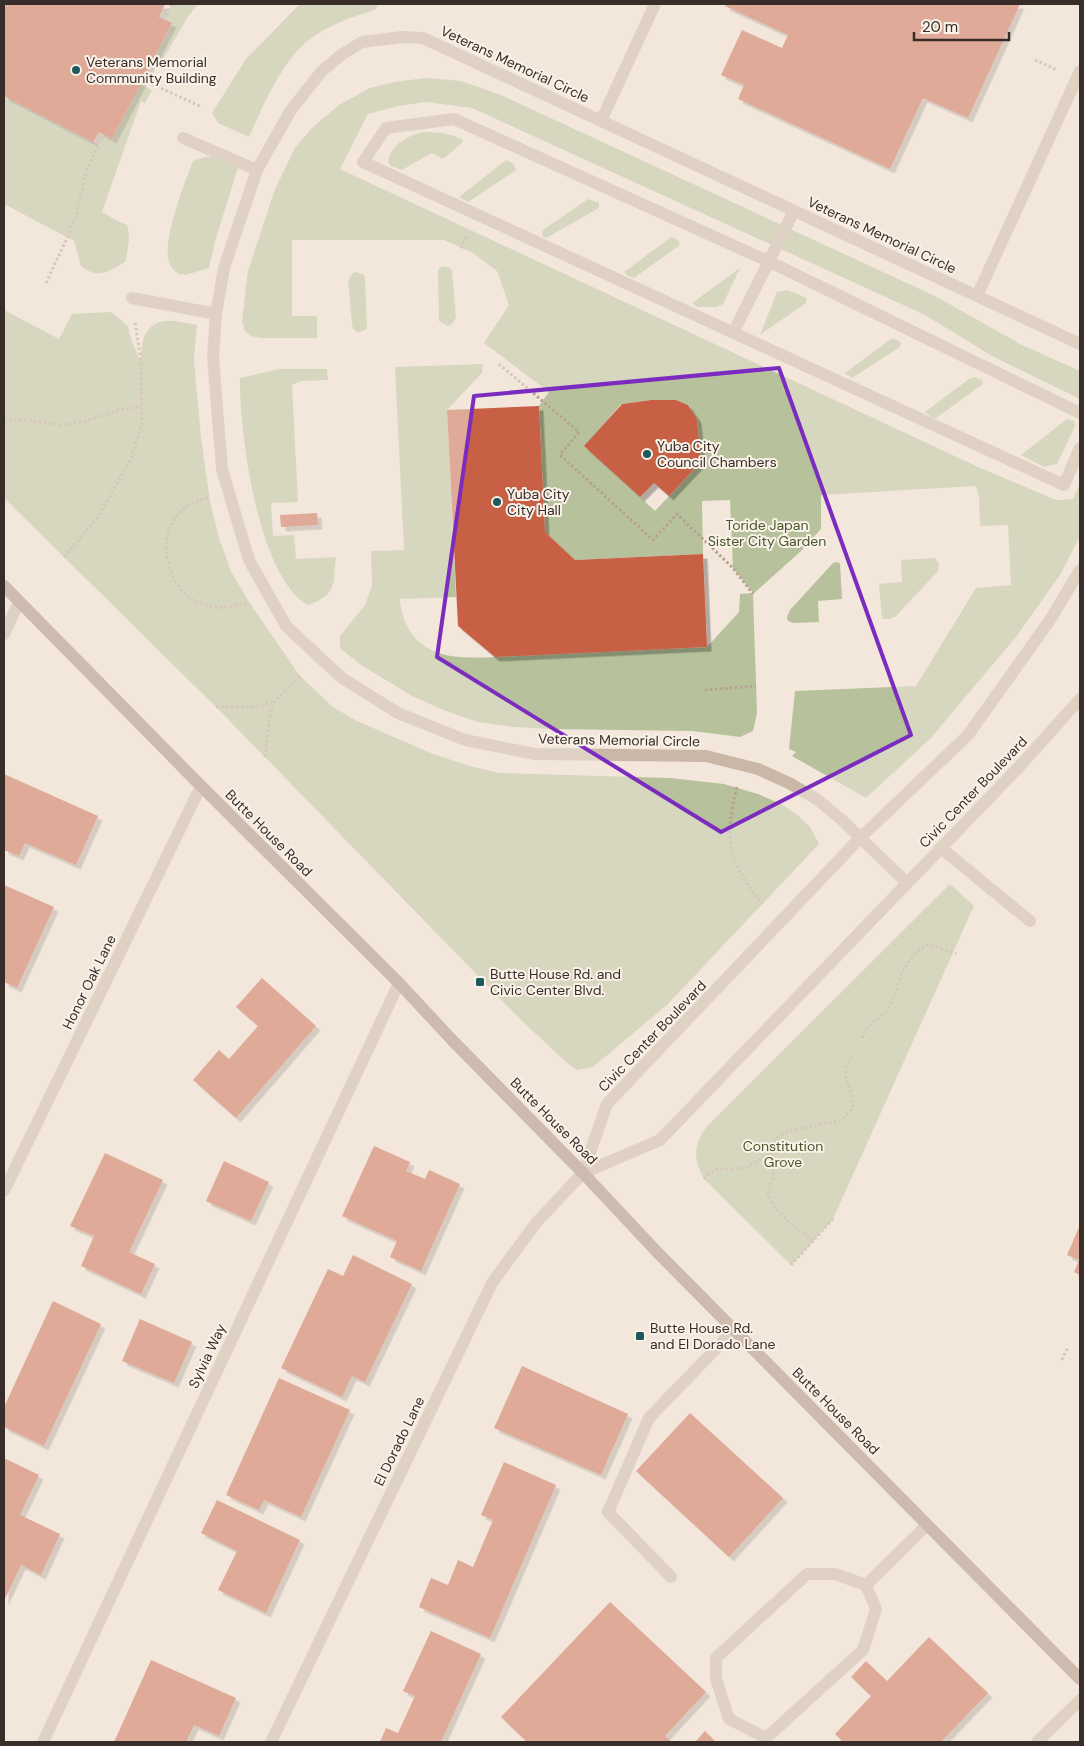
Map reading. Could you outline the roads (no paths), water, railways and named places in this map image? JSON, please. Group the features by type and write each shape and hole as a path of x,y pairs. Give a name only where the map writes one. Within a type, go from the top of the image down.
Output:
{"main road":[{"name":"Butte House Road","path":"4,586 399,983 657,1252 1080,1679"}],"street":[{"path":"601,120 655,4"},
{"name":"Veterans Memorial Circle","path":"907,883 842,820 818,800 758,769 706,756 535,754 465,740 398,713 342,678 286,626 249,560 222,469 213,357 216,314 224,268 257,170 291,110 322,71 341,55 362,42 402,37 424,38 1080,344"},
{"path":"977,296 1080,71"},
{"path":"1080,413 770,262 454,119 386,128 363,162 1064,485 1080,448"},
{"path":"183,138 257,170"},
{"path":"733,333 794,211"},
{"path":"132,298 216,314"},
{"name":"Civic Center Boulevard","path":"583,1173 607,1104 860,838 968,735 1050,620 1080,570"},
{"path":"4,634 19,602"},
{"name":"Civic Center Boulevard","path":"583,1173 660,1140 1018,768 1080,699"},
{"name":"Honor Oak Lane","path":"4,1191 201,786"},
{"path":"941,848 1030,922"},
{"name":"Sylvia Way","path":"43,1742 399,983"},
{"name":"El Dorado Lane","path":"271,1742 492,1283 536,1223 583,1173"},
{"path":"671,1577 608,1512 649,1418 734,1330"},
{"path":"866,1585 927,1525"},
{"path":"806,1574 835,1574 866,1585 876,1609 863,1650 766,1740 729,1719 716,1679 716,1658 806,1574"},
{"path":"1037,1742 1080,1700"}],"place":[{"name":"Veterans Memorial Community Building","path":"76,70"},
{"name":"Yuba City Council Chambers","path":"647,454"},
{"name":"Yuba City City Hall","path":"497,502"},
{"name":"Butte House Rd. and Civic Center Blvd.","path":"480,982"},
{"name":"Butte House Rd. and El Dorado Lane","path":"640,1336"}],"park label":[{"name":"Toride Japan Sister City Garden","path":"767,534"},
{"name":"Constitution Grove","path":"783,1154"}]}
